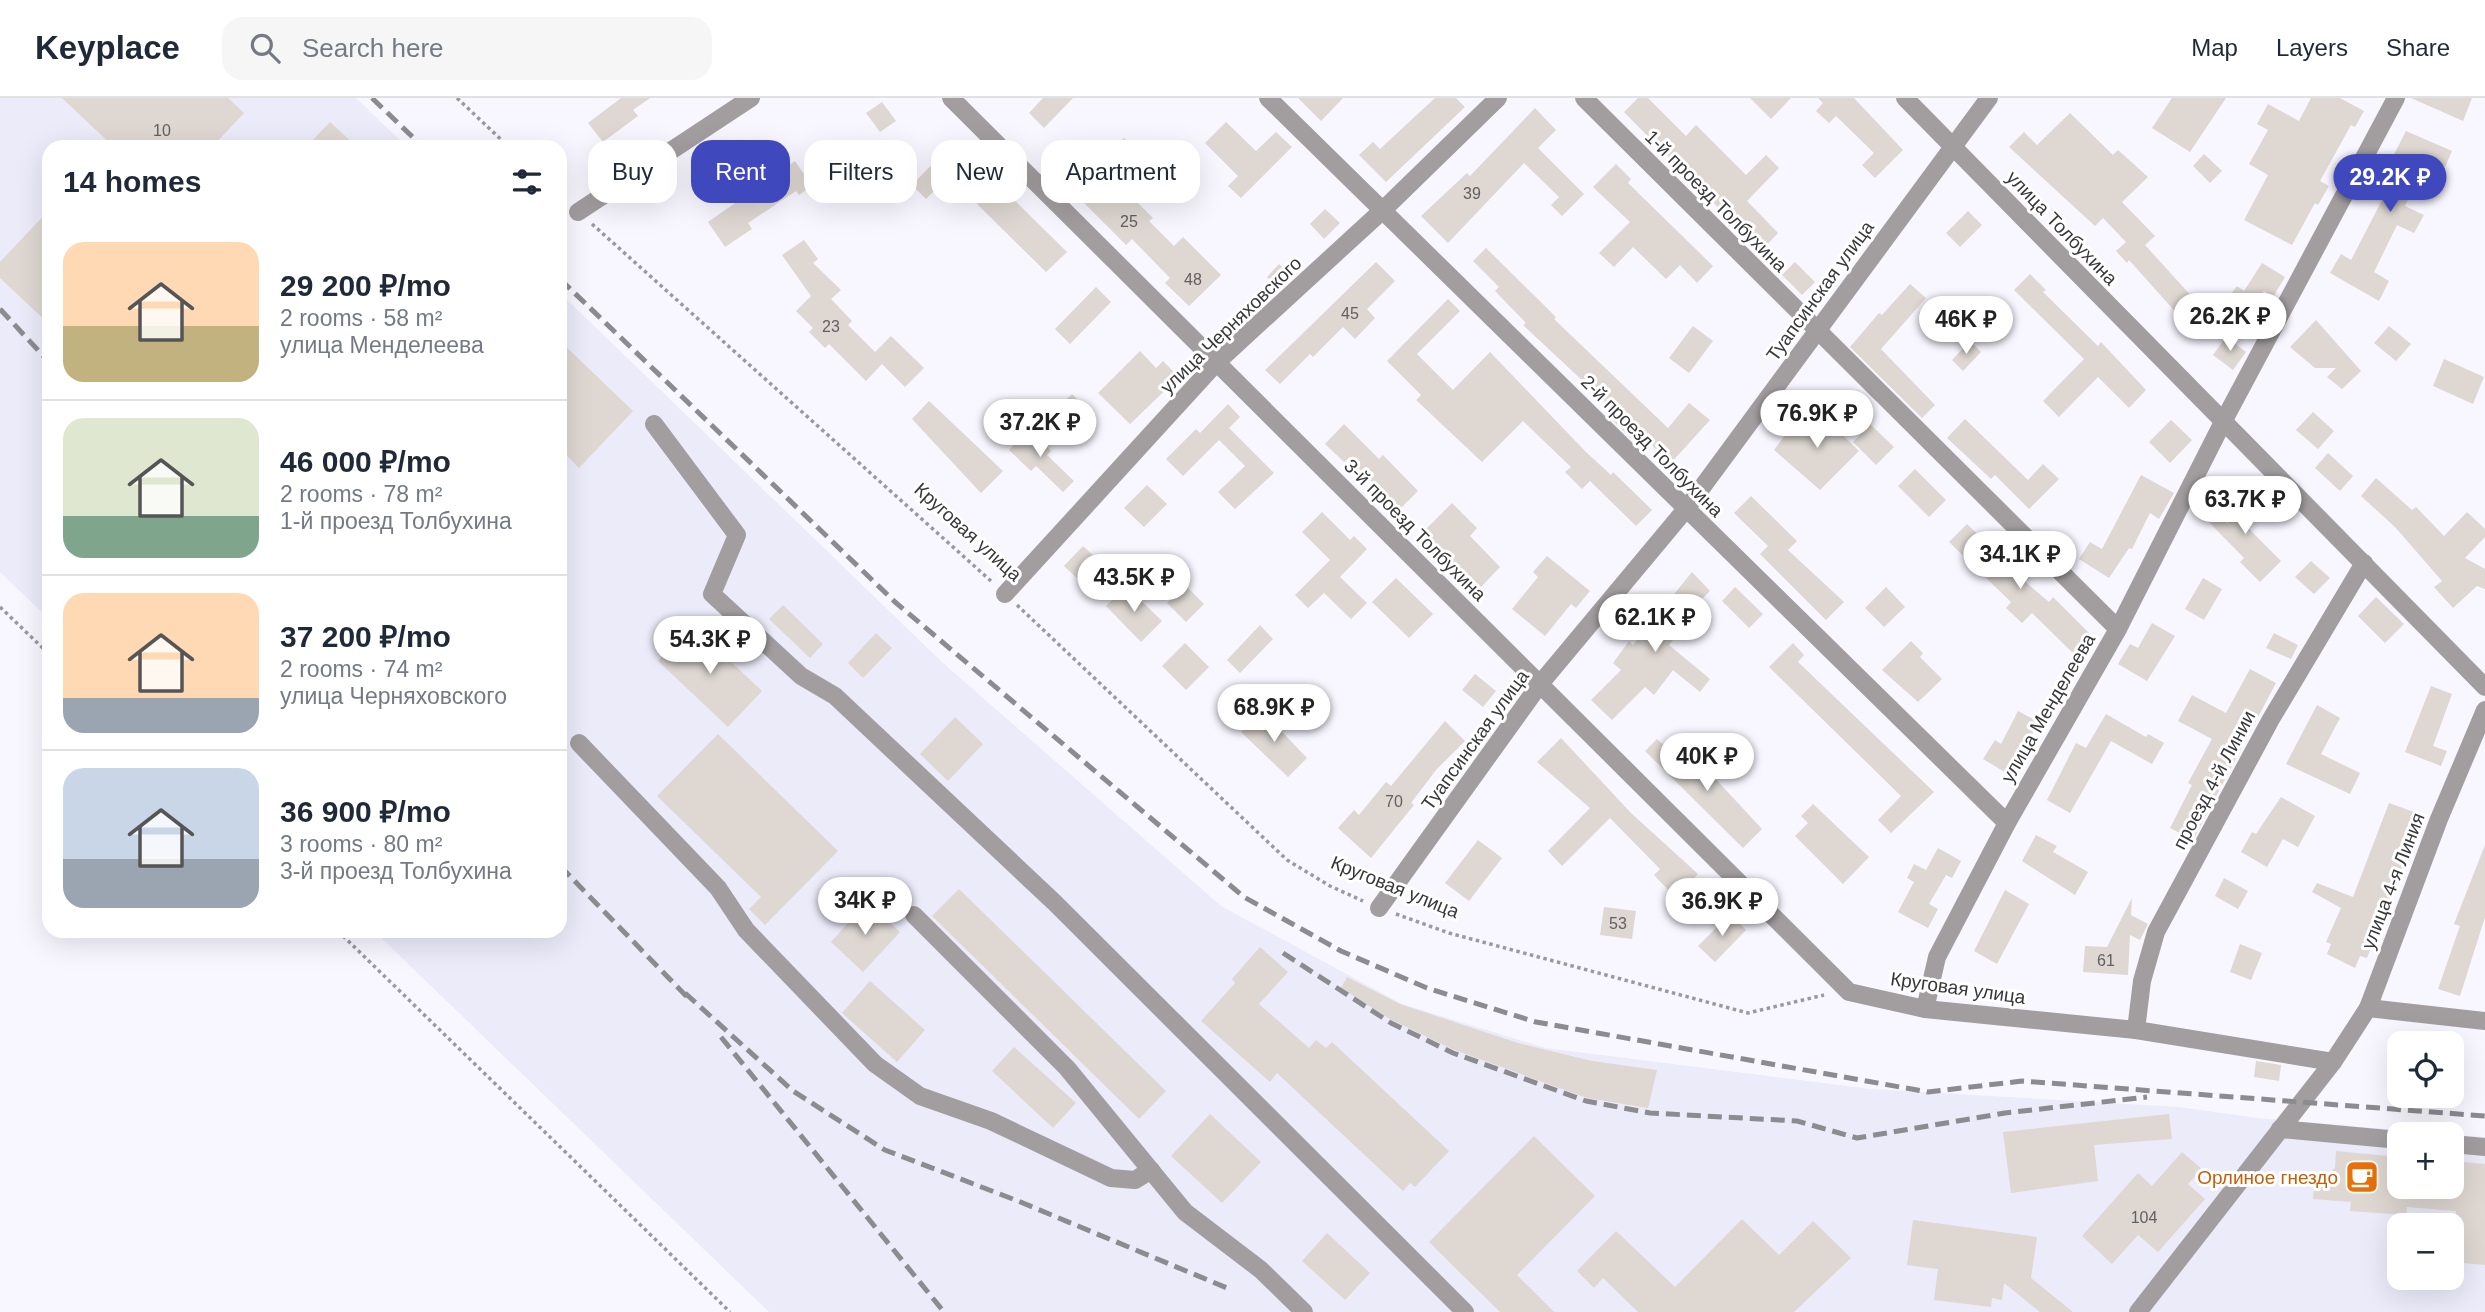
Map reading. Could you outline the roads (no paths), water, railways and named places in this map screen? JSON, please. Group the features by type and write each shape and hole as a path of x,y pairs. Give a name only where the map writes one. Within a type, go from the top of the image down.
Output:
{"street":[{"path":"579,212 751,98"},
{"name":"3-й проезд Толбухина","path":"951,98 1849,992"},
{"name":"2-й проезд Толбухина","path":"1268,98 2007,823"},
{"name":"улица Черняховского","path":"1005,594 1217,362 1384,209 1498,98"},
{"name":"1-й проезд Толбухина","path":"1584,98 2118,629"},
{"name":"улица Толбухина","path":"1905,98 2485,687"},
{"name":"Туапсинская улица","path":"1379,908 1540,684 1686,509 1989,98"},
{"name":"улица Менделеева","path":"1925,1009 1937,957 2007,823 2118,629 2223,422 2396,98"},
{"path":"654,424 737,535 712,594 801,676 835,696 1055,903 1465,1312"},
{"name":"проезд 4-й Линии","path":"2136,1030 2142,981 2156,932 2271,719 2364,563"},
{"name":"улица 4-я Линия","path":"2138,1312 2333,1062 2368,1008 2439,819 2485,710"},
{"path":"579,743 718,888 746,930 875,1064 920,1096 991,1121 1111,1178 1135,1180 1151,1170"},
{"path":"914,915 1067,1068 1185,1212 1261,1270 1304,1312"},
{"name":"Круговая улица","path":"1849,992 1925,1009 2136,1030 2333,1062"},
{"path":"2368,1008 2485,1021"},
{"path":"2280,1129 2387,1139"},
{"path":"2464,1145 2485,1147"}],"railway":[{"path":"372,98 416,140"},
{"path":"567,286 895,602 1244,897 1341,951 1427,988 1536,1022 1928,1092 2022,1081 2485,1116"},
{"path":"0,309 42,354"},
{"path":"567,873 690,1000"},
{"path":"1283,953 1391,1023 1453,1053 1586,1101 1650,1113 1797,1121 1857,1138 2005,1113 2147,1097"},
{"path":"685,993 793,1091 885,1150 1018,1201 1227,1288"},
{"path":"721,1037 944,1312"}],"place":[{"name":"Орлиное гнездо","path":"2362,1177"}]}
